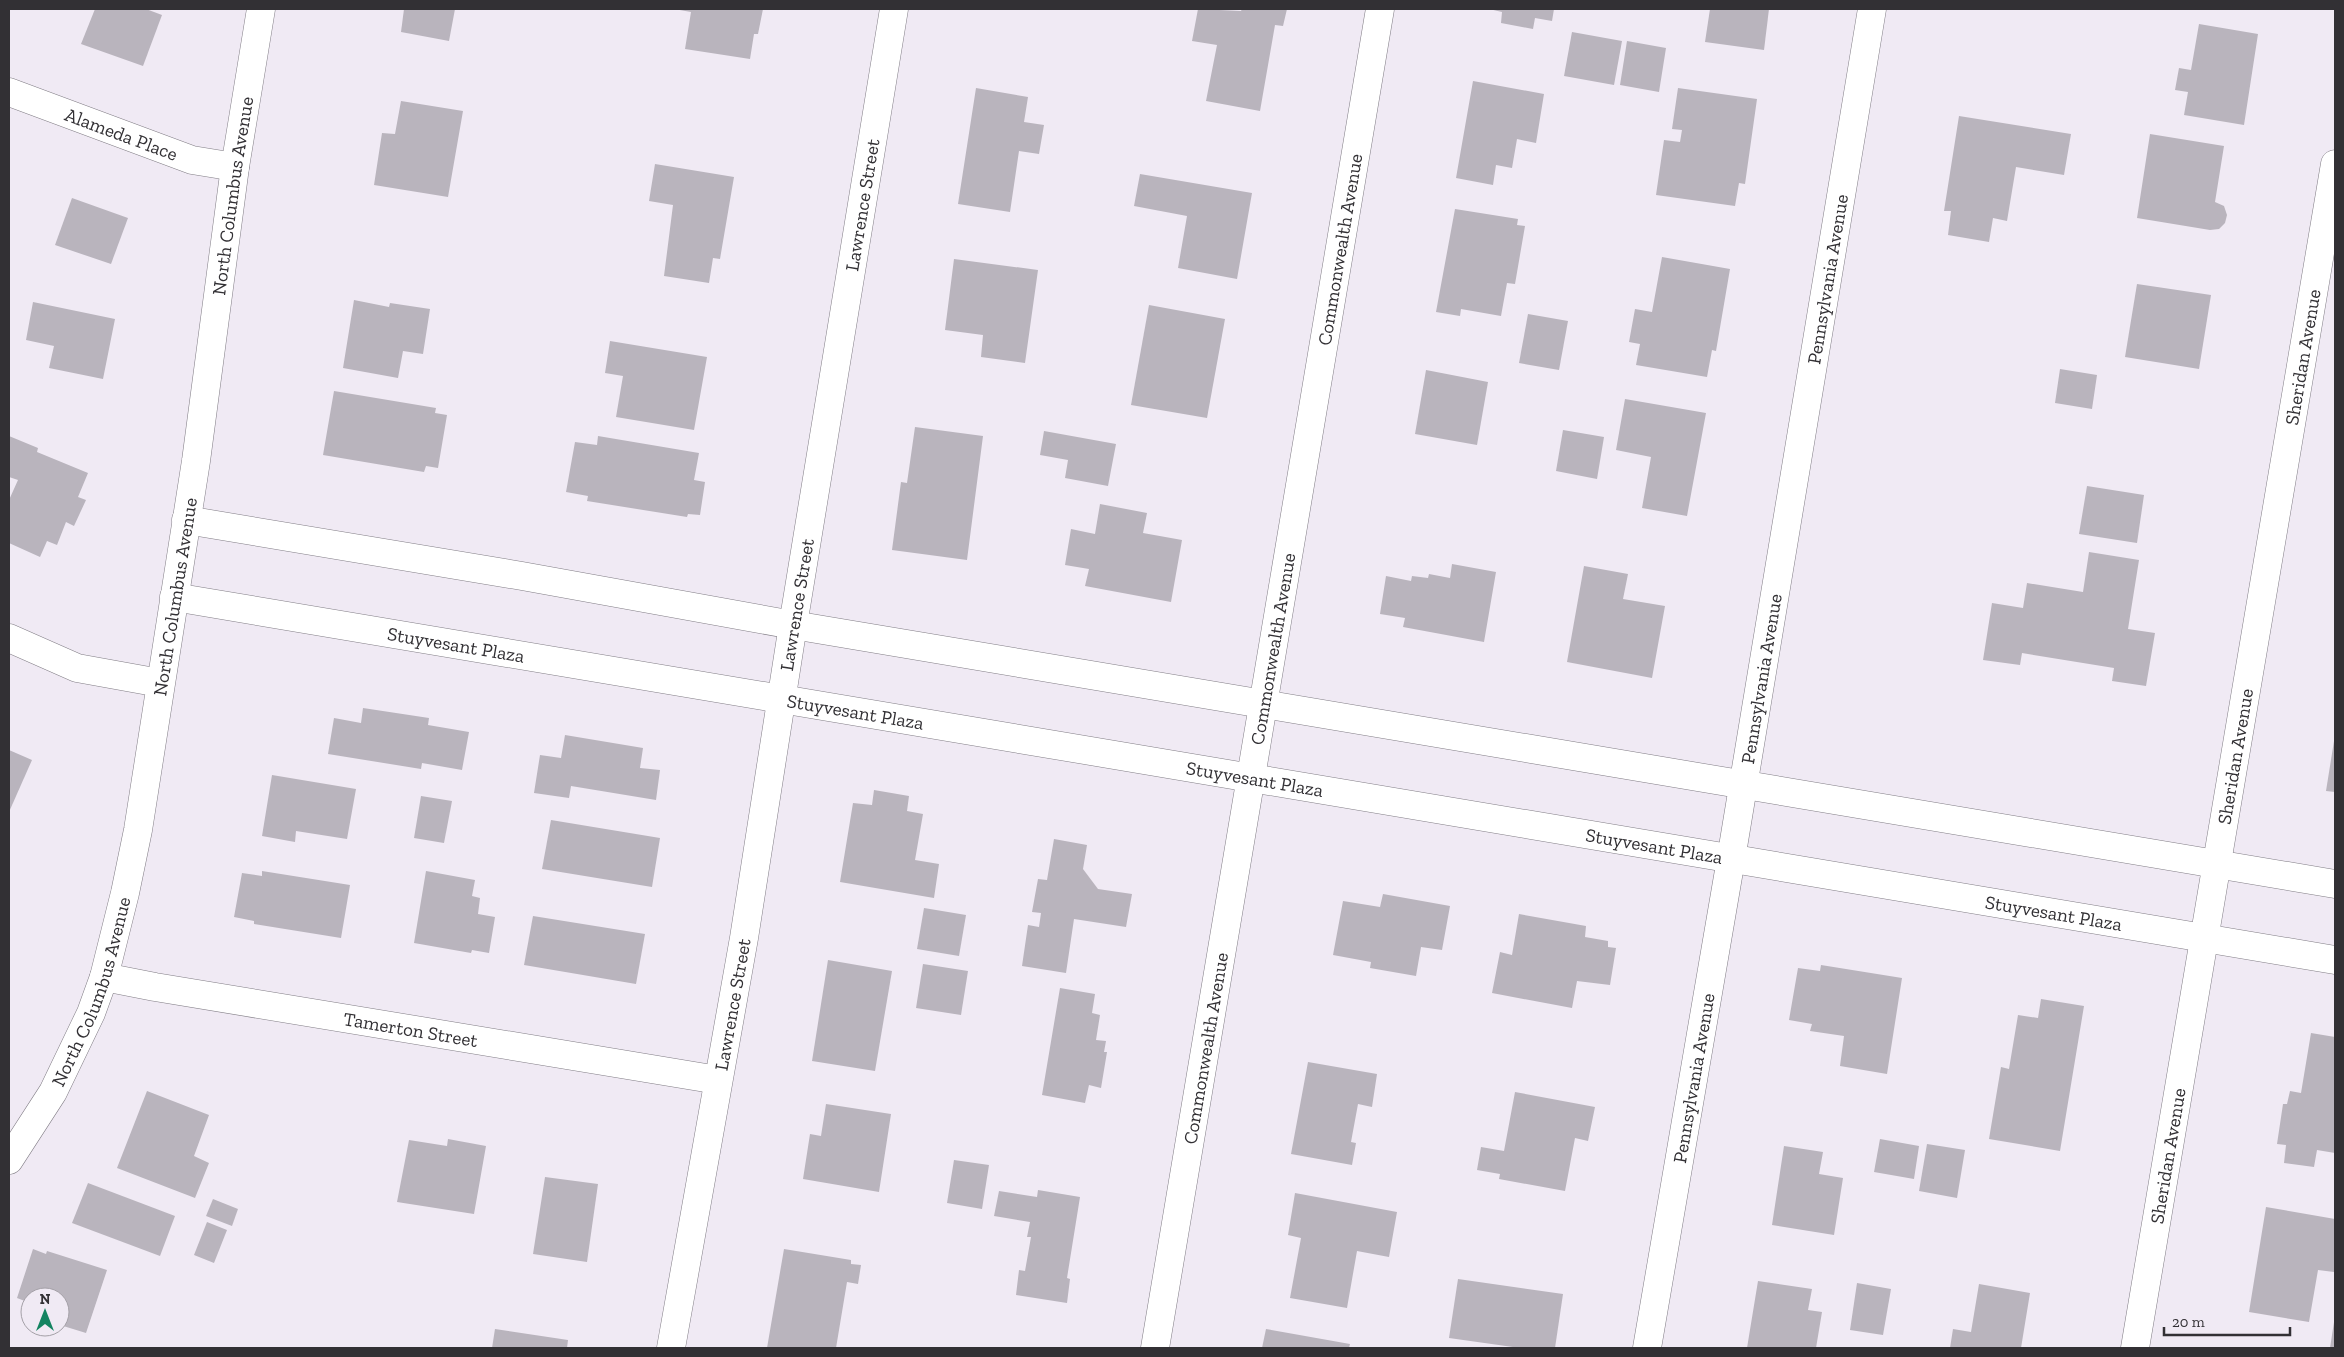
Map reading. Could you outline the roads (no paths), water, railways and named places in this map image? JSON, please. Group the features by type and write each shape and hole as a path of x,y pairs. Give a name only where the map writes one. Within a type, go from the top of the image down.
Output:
{"street":[{"name":"North Columbus Avenue","path":"9,1160 53,1092 91,1013 104,977 125,893 138,830 186,520 235,167 261,9"},
{"name":"Lawrence Street","path":"671,1348 744,938 793,625 894,9"},
{"name":"Commonwealth Avenue","path":"1155,1348 1380,9"},
{"name":"Pennsylvania Avenue","path":"1647,1348 1731,859 1872,9"},
{"name":"Alameda Place","path":"9,92 192,160 235,167"},
{"name":"Sheridan Avenue","path":"2135,1348 2335,164"},
{"path":"186,520 522,576 793,625 2335,884"},
{"name":"Stuyvesant Plaza","path":"174,597 782,701 2335,960"},
{"path":"9,638 76,668 160,684"},
{"name":"Tamerton Street","path":"104,977 174,991 718,1080"}]}
